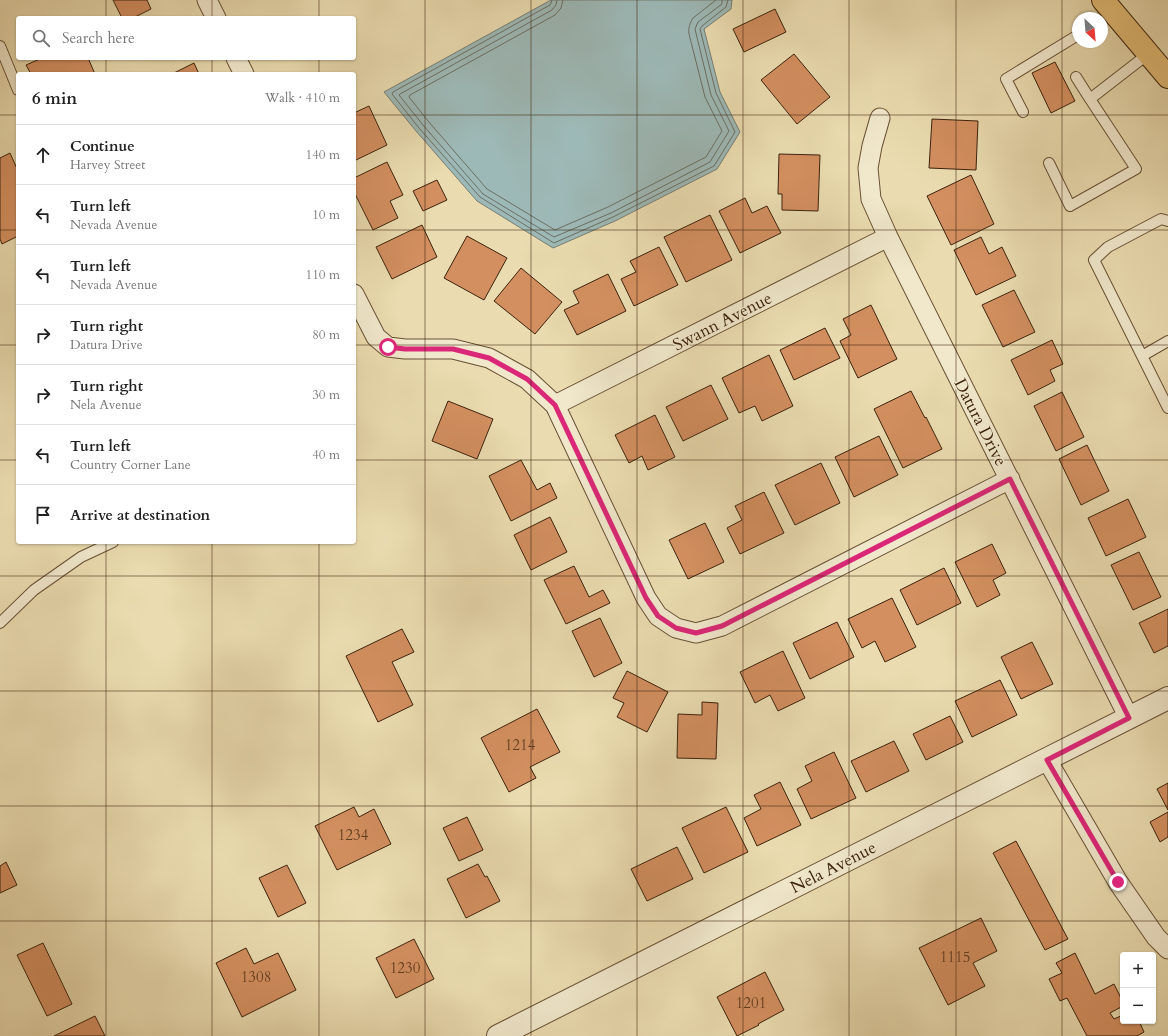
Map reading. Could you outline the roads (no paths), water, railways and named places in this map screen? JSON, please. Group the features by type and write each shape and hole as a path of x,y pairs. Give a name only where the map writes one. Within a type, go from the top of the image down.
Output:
{"main road":[{"path":"1108,9 1168,77"}],"street":[{"path":"207,0 215,16"},
{"path":"237,60 243,72"},
{"name":"Datura Drive","path":"880,118 872,146 868,168 871,199 888,237 1129,718"},
{"name":"Swann Avenue","path":"555,405 888,237"},
{"path":"356,298 376,338 388,347 405,349 453,349 489,358 527,379 555,405 646,598 658,616 676,628 696,633 722,626 1010,479"},
{"name":"Nela Avenue","path":"498,1036 1168,698"},
{"path":"1047,760 1118,882 1156,936 1168,949"}],"lane":[{"path":"1023,112 1006,78 1072,39"},
{"path":"0,46 16,85"},
{"path":"1090,99 1148,54"},
{"path":"1049,163 1070,206 1136,169 1076,77"},
{"path":"1168,221 1160,219 1114,243 1094,260 1168,408"},
{"path":"1142,356 1168,341"},
{"path":"0,623 34,590 81,557 109,544"}],"water":[{"path":"551,0 732,0 731,9 704,29 720,92 740,132 717,169 615,221 553,248 477,201 384,92"}]}
